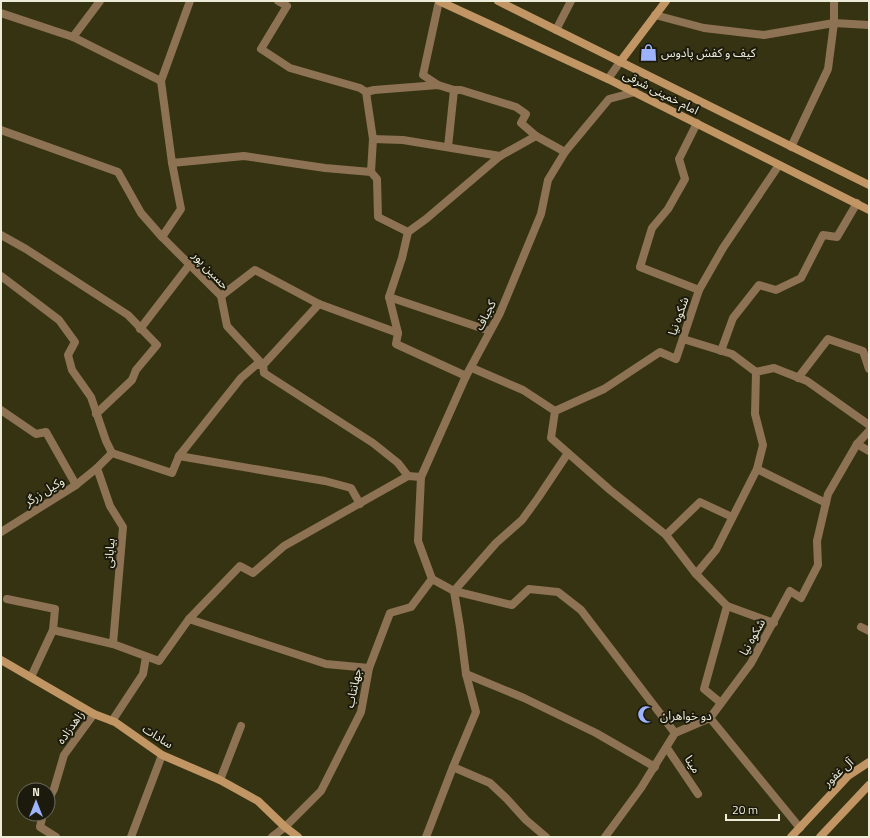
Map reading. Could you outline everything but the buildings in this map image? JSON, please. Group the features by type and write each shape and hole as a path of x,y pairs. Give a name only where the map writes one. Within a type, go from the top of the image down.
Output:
{"main road":[{"name":"امام خمینی شرقی","path":"439,1 635,92 869,210"},
{"name":"امام خمینی شرقی","path":"498,1 869,185"},
{"path":"620,62 666,1"},
{"name":"سادات","path":"1,660 94,714 112,721 162,755 220,780 258,801 285,827 298,837"},
{"name":"آل غفور","path":"791,837 848,776 869,762"},
{"path":"820,837 869,785"}],"street":[{"path":"73,37 100,1"},
{"path":"162,237 181,209 172,163 161,80 190,1"},
{"path":"278,1 287,6 261,49 290,68 360,88 366,92 374,90 438,85"},
{"path":"439,1 423,75 438,85 454,90 461,90 516,107 526,114 521,124 536,136 565,152"},
{"path":"556,30 571,1"},
{"path":"791,147 828,69 834,23 834,1"},
{"path":"1,13 73,37 161,80"},
{"path":"656,15 704,28 764,35 834,23 869,25"},
{"path":"608,79 620,62"},
{"path":"448,147 454,90"},
{"path":"366,92 373,140 371,172 377,179 378,217 408,232"},
{"name":"کجباف","path":"432,579 418,541 421,477 466,376 472,368 500,313 541,214 548,180 565,152 609,100 635,92"},
{"path":"697,123 679,159 685,179 668,209 652,228 640,267 699,290"},
{"name":"حسین پور","path":"1,130 118,172 141,213 162,237 221,296 227,326 263,365 264,373 373,443 398,463 408,476"},
{"path":"466,376 396,344 398,333 389,297 402,258 408,232 426,219 500,156 536,136"},
{"path":"373,140 403,140 500,156"},
{"path":"172,163 244,156 326,168 371,172"},
{"name":"شکوه نیا","path":"555,411 604,389 660,352 676,359 699,290 723,248 779,165"},
{"path":"721,351 734,318 759,285 776,290 801,278 823,235 837,237 857,203"},
{"path":"1,235 26,249 128,315 157,345 136,370 132,380 96,414"},
{"path":"140,329 190,264"},
{"path":"221,296 255,270 319,304 398,333"},
{"path":"1,276 59,320 75,342 68,355 72,370 91,397 96,414 112,452 172,473 179,456 241,378 256,365 263,365 319,304"},
{"path":"389,297 490,330"},
{"path":"798,378 828,338 863,351 869,369"},
{"path":"683,339 732,354 756,372 774,368 807,381 869,425"},
{"path":"472,368 523,390 555,411 551,438 610,490 666,535 696,574 727,606 774,623"},
{"path":"696,574 716,550 757,469 763,445 755,414 756,372"},
{"path":"1,410 36,434 46,432 76,485"},
{"name":"شکوه نیا","path":"710,718 751,663 790,591 801,598 818,565 818,541 828,494 857,444 869,431"},
{"path":"857,444 869,451"},
{"path":"97,468 112,452"},
{"path":"454,591 496,544 522,520 568,453"},
{"path":"179,456 326,481 351,488 360,504"},
{"name":"وکیل زرگر","path":"1,532 76,485 97,468"},
{"name":"بیابانی","path":"97,468 110,506 123,527 112,644"},
{"path":"757,469 826,503"},
{"path":"53,630 112,644 159,661 189,619 240,566 253,573 284,546 408,476 421,477"},
{"path":"666,535 700,502 732,517"},
{"path":"432,579 454,591 512,605 529,588 558,592 581,610 675,733"},
{"name":"جهانتاب","path":"272,837 285,827 321,791 361,712 369,668 390,613 411,608 432,579"},
{"path":"426,837 476,712 466,674 454,591"},
{"path":"7,599 55,609 53,630 31,677"},
{"path":"721,703 704,689 712,666 727,606"},
{"path":"189,619 326,664 369,668"},
{"path":"861,627 869,631"},
{"path":"112,721 143,674 146,657"},
{"path":"466,674 530,701 596,733 655,767"},
{"name":"زاهدزاده","path":"56,782 64,755 94,714"},
{"path":"605,837 655,767 675,733 710,718 800,828"},
{"path":"220,780 241,726"},
{"name":"مینا","path":"667,748 698,794"},
{"path":"131,837 162,755"},
{"path":"453,767 490,783 526,820 546,837"},
{"path":"41,822 40,827 56,837"}],"place":[{"name":"کیف و کفش پادوس","path":"648,52"},
{"name":"دو خواهران","path":"647,715"}]}
